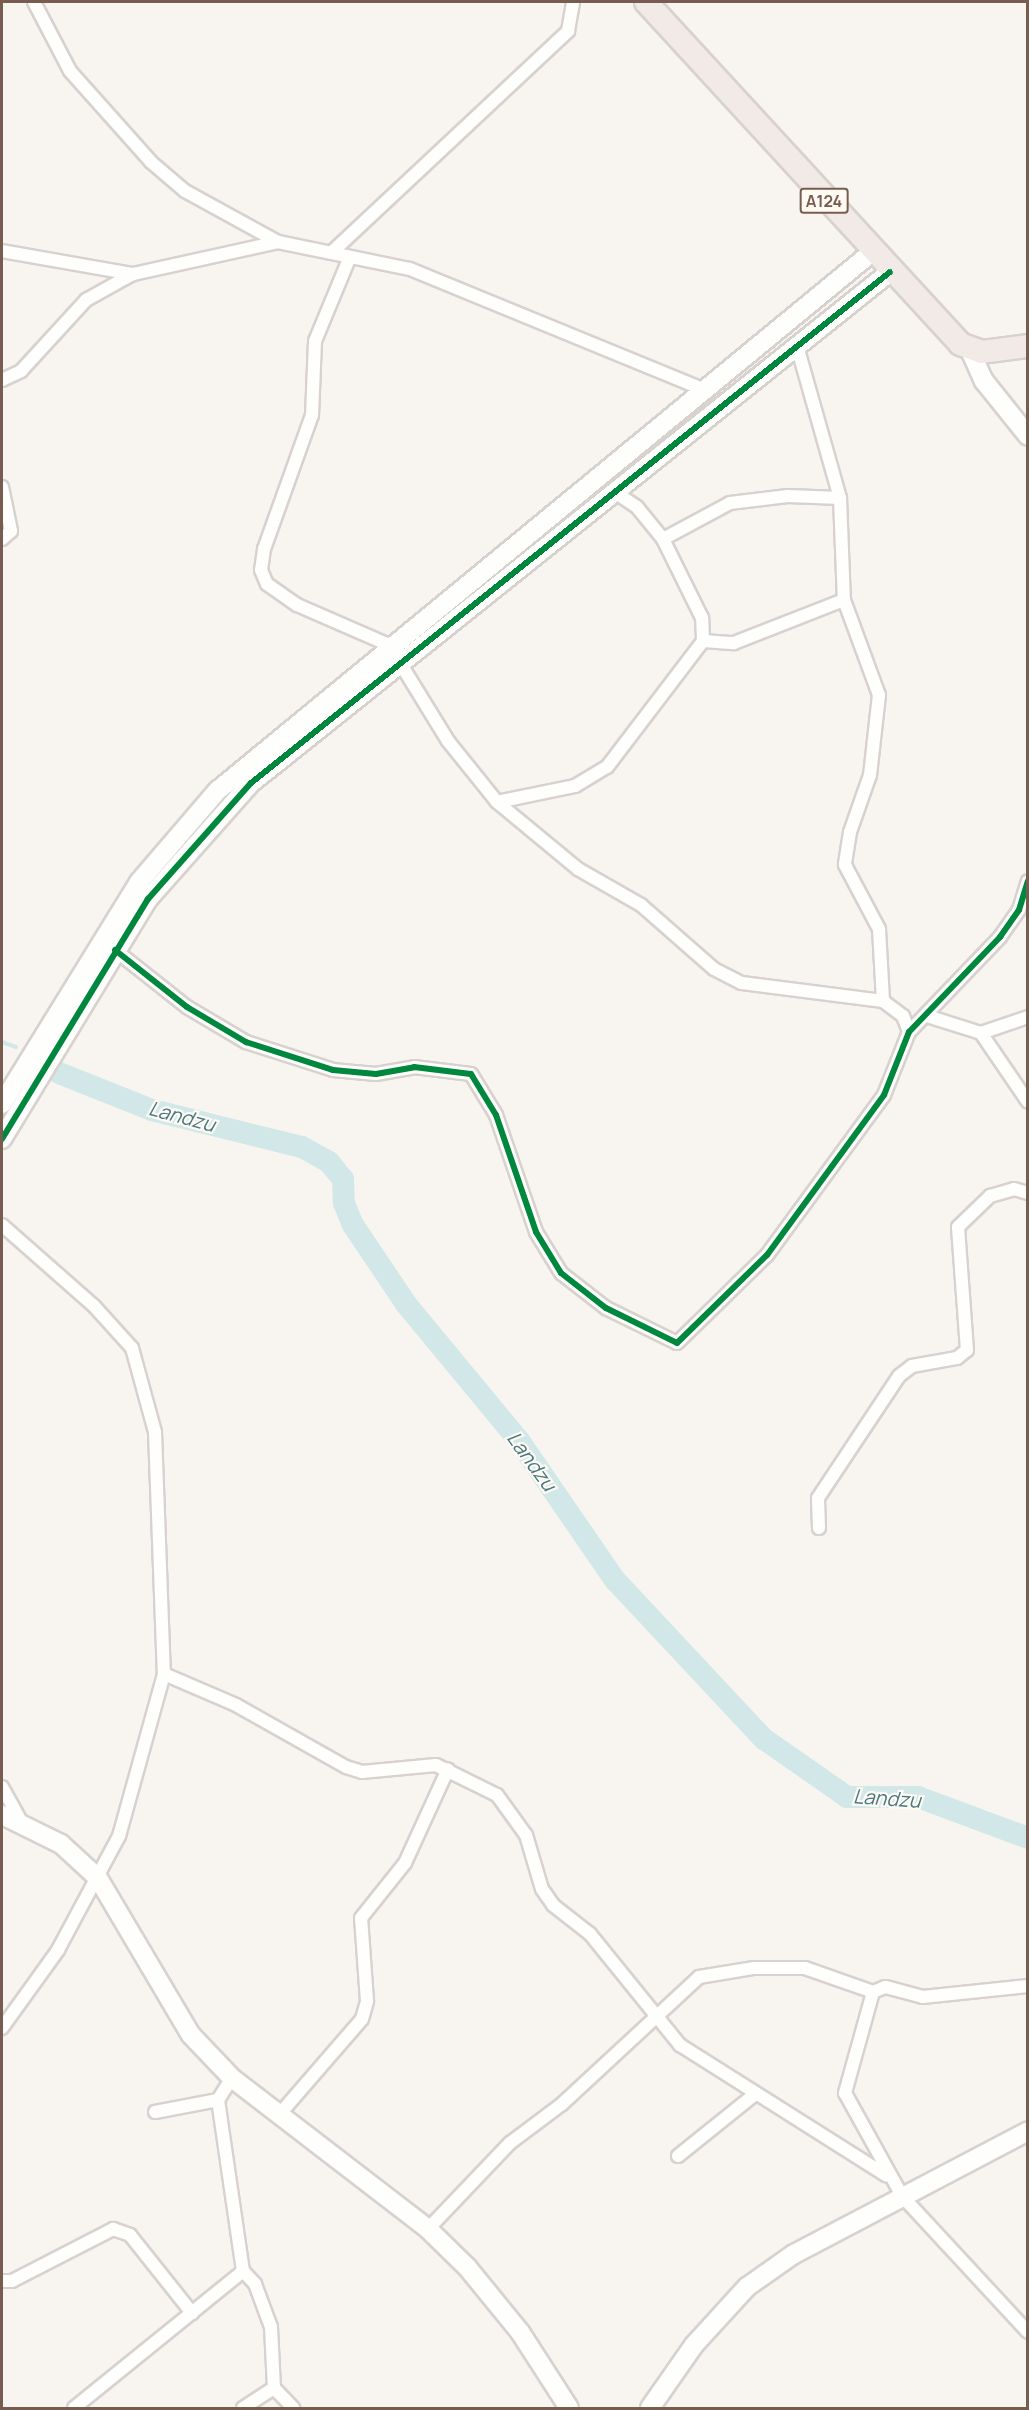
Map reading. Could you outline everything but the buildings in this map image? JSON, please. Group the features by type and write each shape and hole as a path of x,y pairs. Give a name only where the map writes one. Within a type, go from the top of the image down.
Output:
{"highway":[{"name":"A124","path":"646,2 871,253 970,350"},
{"path":"970,350 1028,346"}],"street":[{"path":"34,2 70,71 151,162 185,190 278,242 349,259 410,269 707,391"},
{"path":"331,253 568,31 573,2"},
{"path":"2,380 21,370 86,300 133,274 278,242"},
{"path":"2,251 133,274"},
{"path":"2,1104 134,891 180,831 264,747 707,391 871,253"},
{"path":"349,259 315,341 312,415 261,570 267,584 297,605 389,645 448,741 497,802 578,869 641,905 714,969 742,983 883,1001 903,1016 909,1032"},
{"path":"2,1139 115,950 185,852 251,783 400,661 890,272"},
{"path":"797,346 840,498 843,600 879,695 870,775 850,832 846,865 879,929 883,1001"},
{"path":"970,350 984,381 1028,436"},
{"path":"2,487 11,531 2,539"},
{"path":"497,802 566,789 607,767 703,641 702,618 663,539 637,507 615,492"},
{"path":"663,539 730,503 788,496 840,498"},
{"path":"703,641 734,643 843,600"},
{"path":"115,950 187,1006 246,1042 333,1070 376,1074 414,1068 471,1074 496,1115 536,1232 561,1273 606,1308 677,1343 787,1228 884,1095 909,1032 927,1016 1000,937 1028,881"},
{"path":"927,1016 981,1033 1028,1017"},
{"path":"981,1033 1028,1102"},
{"path":"819,1528 818,1498 899,1376 912,1366 957,1358 967,1350 958,1227 990,1196 1014,1189 1028,1193"},
{"path":"2,1225 94,1306 132,1348 155,1432 164,1674 119,1836 58,1950 2,2028"},
{"path":"164,1674 236,1705 346,1767 362,1772 436,1765 497,1795 526,1835 542,1889 590,1935 680,2045 886,2175"},
{"path":"278,2116 362,2019 367,2001 361,1918 405,1863 448,1769"},
{"path":"2,1787 21,1821"},
{"path":"2,1815 21,1821 61,1844 98,1878 190,2035 232,2078 278,2116 428,2229 520,2332 569,2409"},
{"path":"428,2229 510,2143 562,2104 699,1977 754,1968 805,1968 873,1992 885,1987 923,1997 1028,1986"},
{"path":"873,1992 845,2093 886,2175 902,2196 1028,2332"},
{"path":"232,2078 218,2100 243,2271 255,2284 271,2327 274,2388 292,2409"},
{"path":"678,2156 755,2094"},
{"path":"155,2112 218,2100"},
{"path":"650,2409 694,2345 747,2287 794,2254 1028,2131"},
{"path":"2,2281 12,2281 113,2229 130,2235 192,2313"},
{"path":"74,2409 243,2271"},
{"path":"243,2409 274,2388"}],"waterway":[{"name":"Landzu","path":"2,1042 16,1047"},
{"name":"Landzu","path":"59,1073 152,1110 302,1147 329,1162 343,1179 344,1203 353,1225 406,1304 520,1442 615,1580 764,1739 847,1797 918,1797 1028,1838"}],"cycle path":[{"path":"2,1139 148,899 251,783 890,272"},
{"path":"115,950 187,1007 246,1042 333,1070 376,1074 414,1067 471,1074 496,1115 536,1232 561,1273 606,1308 677,1343 767,1255 884,1095 909,1032 1000,937 1019,910 1028,881"}]}
